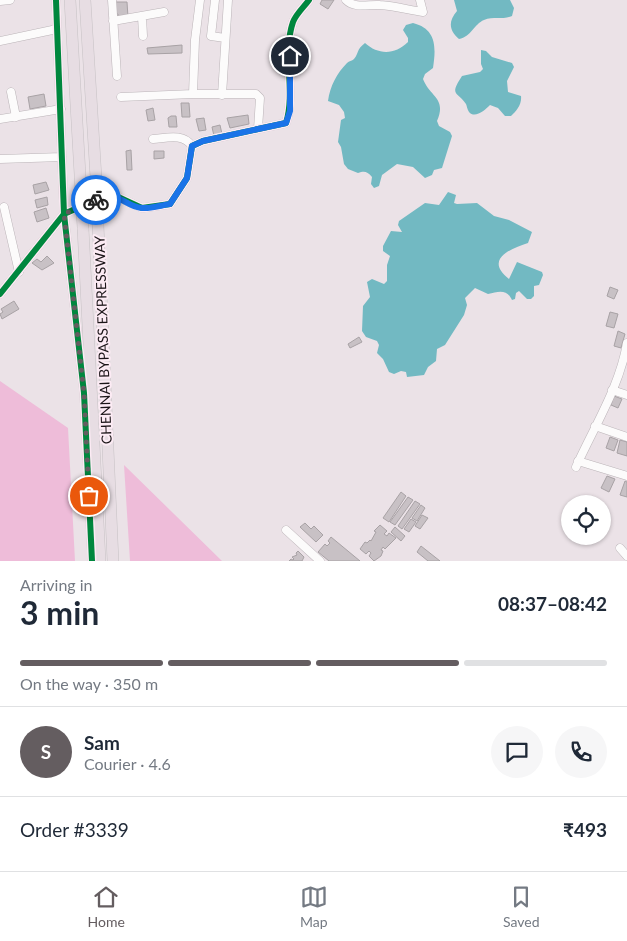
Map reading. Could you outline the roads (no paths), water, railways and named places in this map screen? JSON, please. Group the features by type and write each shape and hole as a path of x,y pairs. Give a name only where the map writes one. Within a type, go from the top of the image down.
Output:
{"highway":[{"name":"CHENNAI BYPASS EXPRESSWAY","path":"70,0 83,228 87,394 100,561"},
{"name":"CHENNAI BYPASS EXPRESSWAY","path":"85,0 98,225 113,561"}],"street":[{"path":"0,1 10,0"},
{"path":"56,0 64,214 87,394"},
{"path":"112,0 117,76"},
{"path":"193,94 195,40 200,0"},
{"path":"215,0 211,36 225,38"},
{"path":"222,95 228,0"},
{"path":"192,146 203,141 286,123 290,111 290,37 294,20 309,0"},
{"path":"346,0 349,3 365,6 380,5 423,12 420,0"},
{"path":"113,21 164,12"},
{"path":"142,16 143,36"},
{"path":"0,41 58,29"},
{"path":"10,92 16,117"},
{"path":"121,97 193,94 258,96 258,129"},
{"path":"0,119 60,109"},
{"path":"0,294 64,214 102,198 116,196 142,208 170,204 187,178 192,146 188,140 183,138 153,139"},
{"path":"0,160 62,157"},
{"path":"4,207 19,272"},
{"path":"627,343 627,354 577,464 627,476"},
{"path":"612,390 627,395"},
{"path":"595,426 627,437"},
{"path":"90,439 92,561"},
{"path":"286,530 320,561"},
{"path":"620,548 627,556"}],"water":[{"path":"454,0 510,0 514,8 512,16 484,20 467,36 459,39 453,33 451,26 452,18 457,11"},
{"path":"413,23 427,30 433,40 435,53 433,68 425,74 423,79 439,102 440,113 437,121 439,126 450,132 452,136 442,168 434,170 432,175 425,178 413,167 397,164 382,175 379,186 374,188 371,184 372,177 369,174 364,172 358,173 348,169 344,164 341,147 338,142 341,120 345,118 344,112 339,105 328,101 329,95 337,75 347,63 354,59 362,45 365,43 375,50 386,52 398,49 408,42 408,38 403,30 406,25"},
{"path":"481,50 486,51 492,57 512,63 514,67 507,81 508,92 521,96 521,102 511,116 505,116 498,108 490,105 480,113 471,114 466,104 456,93 456,87 462,76 480,72 483,69"},
{"path":"448,192 456,195 454,203 477,203 494,216 509,220 532,232 528,243 507,252 499,260 502,272 509,279 517,262 542,272 543,275 539,285 534,286 534,296 531,299 527,299 519,291 516,293 515,299 512,300 505,292 488,294 475,288 465,298 467,305 464,315 445,345 437,349 436,361 428,367 424,375 407,377 406,372 401,371 394,374 389,372 383,359 377,353 379,345 377,341 366,337 362,331 363,306 370,297 367,282 372,279 384,284 387,281 387,265 390,256 383,251 383,246 391,231 402,232 398,225 399,221 425,203 439,205"}]}
